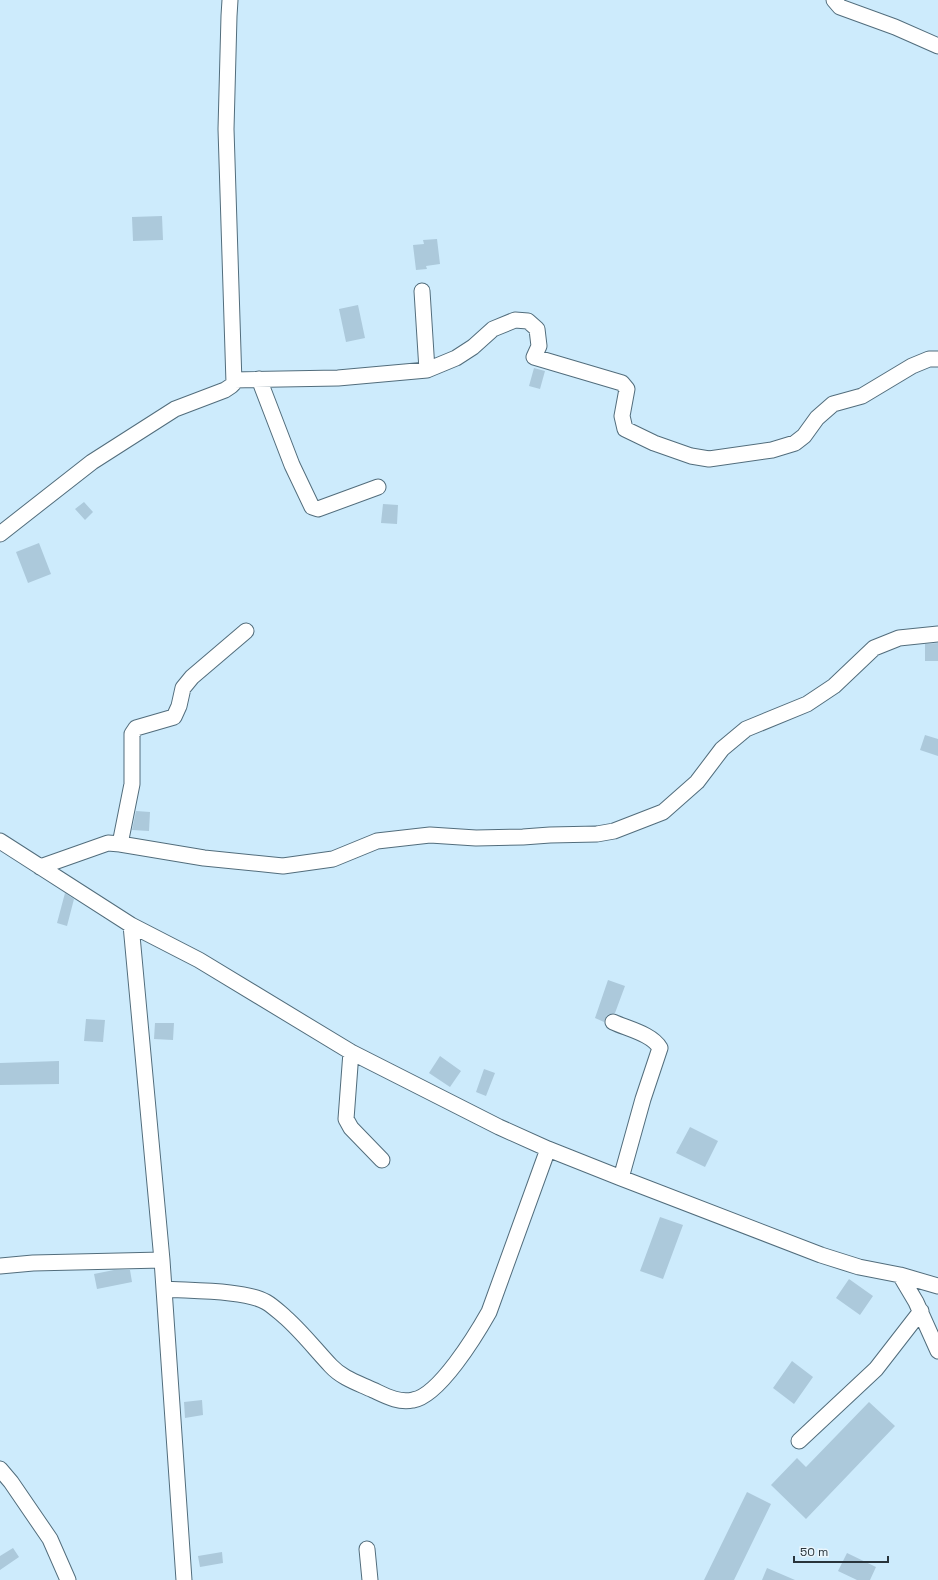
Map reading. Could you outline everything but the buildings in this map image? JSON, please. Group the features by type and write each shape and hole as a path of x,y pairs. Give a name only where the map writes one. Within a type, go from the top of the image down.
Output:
{"street":[{"path":"0,534 92,462 175,409 232,386 234,380 226,129 230,0"},
{"path":"834,0 840,7 895,27 938,46"},
{"path":"422,291 427,370"},
{"path":"234,380 338,378 427,370 456,358 473,347 493,329 515,320 528,321 537,329 539,346 534,357 622,383 627,389 622,416 625,429 654,444 691,456 709,459 772,450 795,443 804,436 818,418 834,404 862,396 912,366 929,358 938,359"},
{"path":"259,379 292,465 312,507 318,509 378,487"},
{"path":"120,844 132,784 132,734 136,728 174,717 179,706 182,688 192,677 246,632"},
{"path":"40,867 108,843 204,858 283,866 332,859 377,841 430,835 476,838 523,838 550,835 596,834 614,831 663,812 697,782 722,749 746,729 807,704 834,686 874,648 899,638 938,634"},
{"path":"0,841 131,926 199,960 351,1052 500,1127 548,1149 821,1255 859,1267 900,1275 938,1286"},
{"path":"131,926 162,1260 184,1580"},
{"path":"613,1022 650,1038 656,1042 660,1048 642,1099 621,1178"},
{"path":"351,1052 346,1119 350,1128 382,1160"},
{"path":"164,1289 237,1294 254,1297 265,1301 274,1306 302,1332 331,1366 344,1376 395,1400 413,1400 422,1398 437,1386 478,1333 488,1312 548,1149"},
{"path":"0,1266 33,1263 162,1260"},
{"path":"900,1275 916,1302 938,1351"},
{"path":"799,1440 876,1369 920,1311"},
{"path":"0,1469 11,1482 50,1539 68,1580"},
{"path":"367,1550 370,1580"}]}
